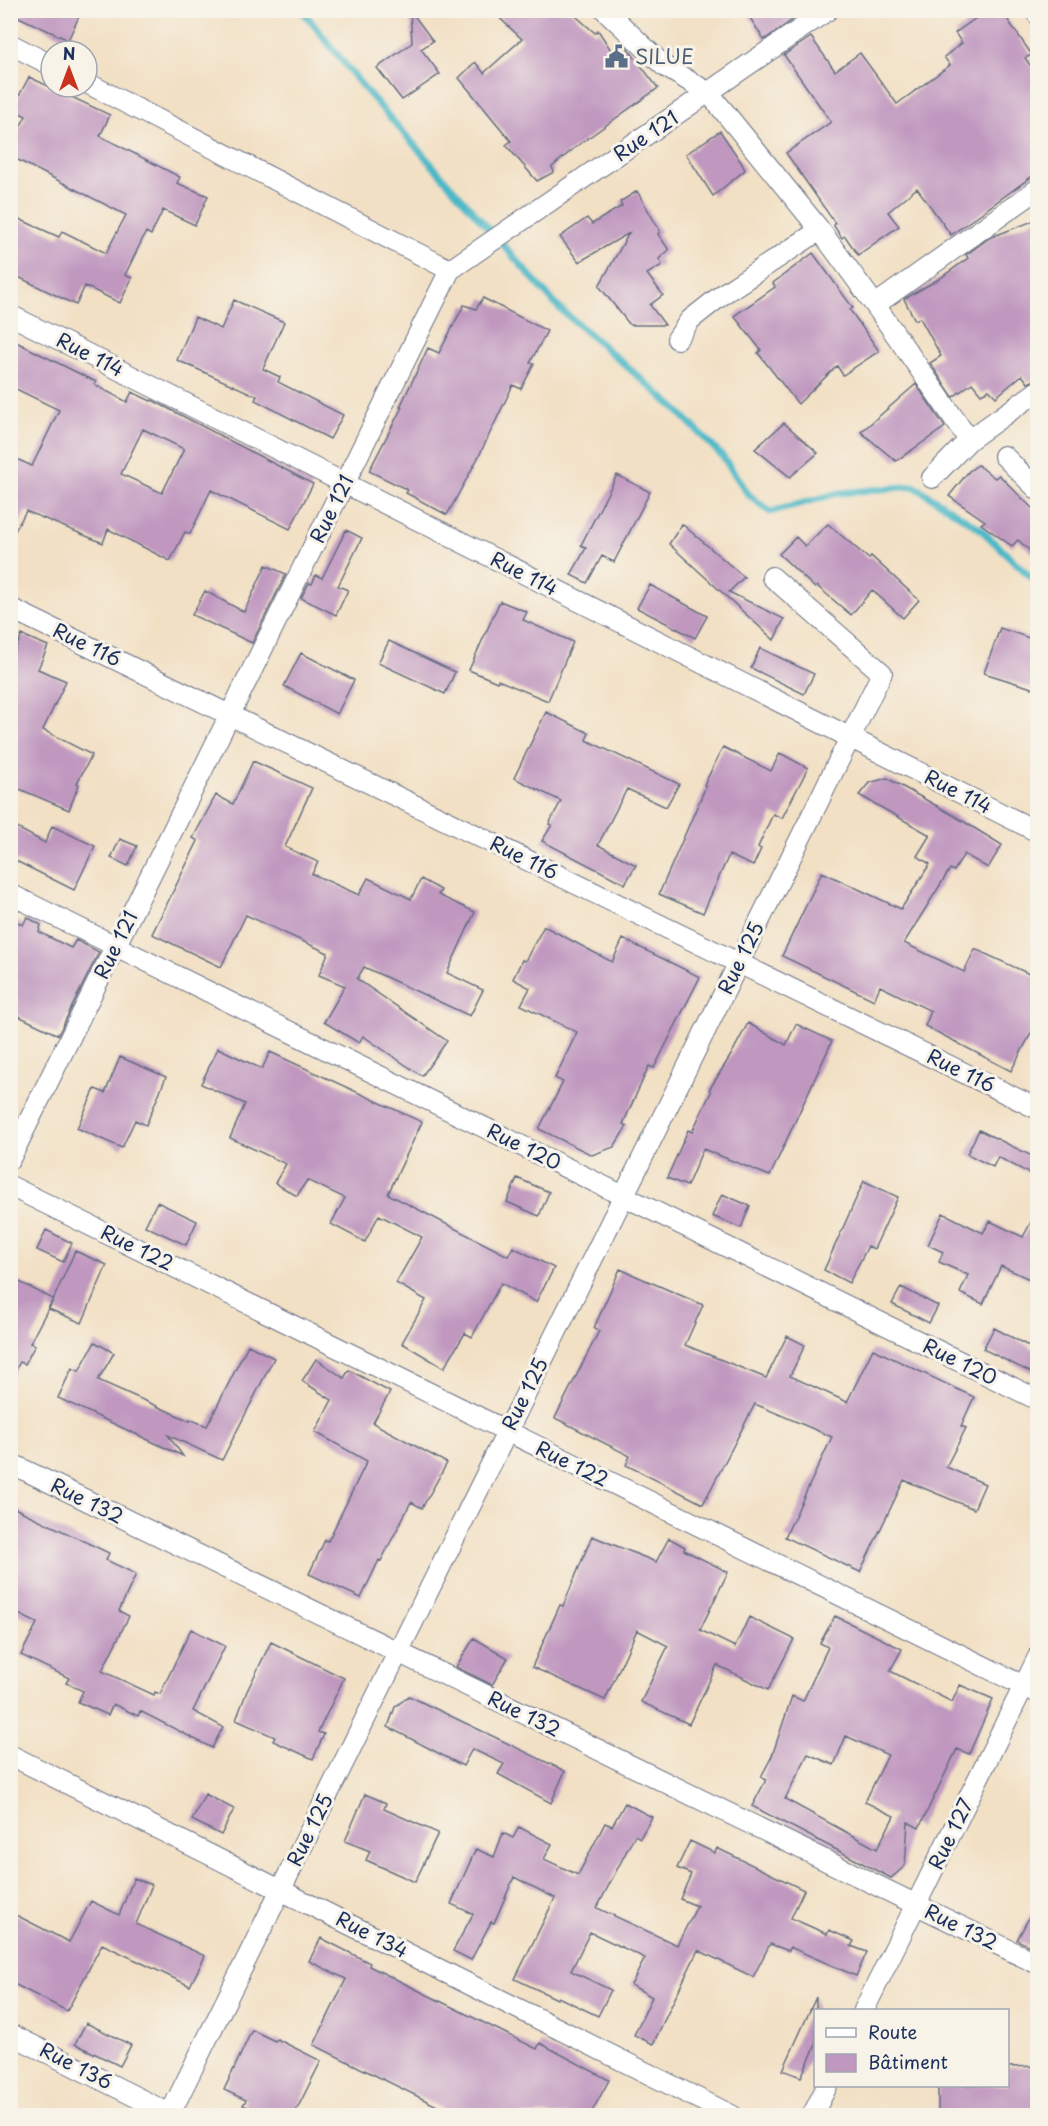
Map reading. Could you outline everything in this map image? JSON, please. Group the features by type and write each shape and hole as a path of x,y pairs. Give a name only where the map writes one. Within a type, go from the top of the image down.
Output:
{"street":[{"path":"605,10 664,66 709,93 820,230 969,440"},
{"name":"Rue 121","path":"10,1159 450,270 828,10"},
{"path":"1034,10 1038,15"},
{"path":"10,44 39,59"},
{"path":"99,89 450,270"},
{"path":"875,305 1038,189"},
{"path":"677,339 690,320 723,294 820,230"},
{"name":"Rue 114","path":"10,315 1038,832"},
{"path":"932,478 969,440 1038,391"},
{"path":"1004,456 1038,490"},
{"name":"Rue 125","path":"171,2115 882,673 772,577"},
{"name":"Rue 116","path":"10,608 1038,1109"},
{"name":"Rue 120","path":"10,894 1038,1400"},
{"name":"Rue 122","path":"10,1186 1030,1689"},
{"name":"Rue 132","path":"10,1463 1038,1964"},
{"name":"Rue 127","path":"864,2009 916,1905 1030,1689 1038,1657"},
{"name":"Rue 134","path":"10,1755 733,2115"},
{"name":"Rue 136","path":"10,2034 171,2115"},
{"path":"812,2115 826,2087"}],"building":[{"path":"10,10 82,10 68,39 10,13"},
{"path":"410,10 433,41 421,49 440,74 402,100 377,68 412,43"},
{"path":"491,10 569,10 595,33 598,30 614,55 626,46 658,88 577,146 552,167 554,172 537,181 506,145 511,141 459,78 475,62 484,73 522,39"},
{"path":"745,10 806,10 764,40"},
{"path":"970,10 1001,10 1032,55 1025,58 1038,76 1038,172 951,235 917,188 888,212 899,226 858,255 845,236 842,238 834,226 835,223 786,153 831,122 784,55 811,37 835,71 860,53 897,104 950,65 944,57 962,43 955,33 976,18"},
{"path":"29,77 39,82 39,99 76,99 110,115 100,136 180,177 177,183 208,196 195,225 163,210 151,235 146,232 125,275 132,278 120,303 85,286 76,305 10,273 10,215 59,237 62,231 106,253 126,215 10,156 10,145 26,116 12,109"},
{"path":"720,131 745,170 713,196 686,154"},
{"path":"637,191 660,231 658,234 669,250 659,259 662,265 647,274 663,295 650,305 665,325 630,325 599,286 629,233 579,262 560,237 587,218 592,224 622,206 620,202"},
{"path":"1038,219 1038,379 1028,383 1022,375 996,397 989,390 981,394 972,383 953,397 930,363 941,356 920,318 915,320 904,299 939,279 968,258 966,255 989,238"},
{"path":"813,253 853,308 850,310 879,351 843,375 837,366 798,404 758,353 761,350 734,316 775,287 773,283"},
{"path":"483,298 547,331 530,363 534,364 521,389 513,385 479,456 447,515 406,493 408,490 369,471 402,407 400,407 428,348 439,353 464,305 476,309"},
{"path":"234,300 284,322 263,369 280,377 278,382 343,415 330,439 255,400 257,396 177,360 195,317 221,329"},
{"path":"10,339 96,382 95,385 127,402 132,392 152,400 313,484 290,529 211,490 190,534 185,532 170,561 108,529 103,543 26,511 10,540 10,456 32,466 59,410 10,386","holes":["143,429 184,449 162,493 121,474"]},
{"path":"916,384 945,427 896,461 861,432"},
{"path":"784,423 818,453 790,477 755,449"},
{"path":"978,465 995,478 999,475 1038,514 1038,558 1018,540 1012,546 981,524 985,521 949,496 969,471"},
{"path":"617,475 650,492 614,562 602,556 587,583 571,575 586,548 581,545"},
{"path":"682,524 744,577 729,592 784,619 774,640 669,544"},
{"path":"828,524 869,559 871,556 919,600 903,618 872,590 851,615 817,586 815,588 779,554 796,537 805,546"},
{"path":"346,530 362,538 338,586 348,590 336,615 301,598 316,575 322,578"},
{"path":"266,565 286,574 252,643 192,615 205,591 244,612"},
{"path":"650,585 707,616 695,638 637,608"},
{"path":"500,601 527,612 523,620 573,642 548,701 469,670"},
{"path":"1000,628 1038,641 1038,690 984,673"},
{"path":"22,635 48,646 38,669 66,681 43,730 92,755 77,783 79,784 69,810 10,785 10,661"},
{"path":"389,641 455,672 445,694 378,663"},
{"path":"760,648 814,674 804,694 751,668"},
{"path":"301,653 354,680 337,714 284,686"},
{"path":"546,712 589,733 586,740 679,784 666,807 627,789 598,845 636,865 625,884 542,841 552,825 549,824 561,801 514,778"},
{"path":"723,747 771,771 780,753 808,768 782,818 773,814 758,847 761,849 753,866 729,855 703,913 659,894 706,786 704,785"},
{"path":"253,761 312,788 285,847 318,862 312,874 359,895 368,878 411,899 421,879 441,890 438,895 475,912 447,973 483,990 470,1016 364,967 357,979 447,1041 422,1076 363,1036 359,1043 324,1022 345,986 319,975 328,953 246,915 221,967 152,934 198,841 193,838 216,795 233,804"},
{"path":"887,778 1002,845 988,868 964,854 954,871 950,869 904,943 964,972 975,949 1038,978 1038,1020 1011,1071 925,1026 931,1011 880,986 874,1000 782,956 822,872 901,909 930,864 917,856 930,835 859,795 869,783"},
{"path":"10,824 45,843 52,826 95,846 74,890 10,858"},
{"path":"120,839 137,846 128,866 111,858"},
{"path":"27,917 41,925 39,932 71,948 76,940 99,952 58,1035 10,1012 10,918 23,925"},
{"path":"544,926 612,962 623,939 700,977 654,1068 649,1066 623,1124 627,1126 614,1147 592,1155 539,1129 563,1082 555,1078 577,1032 521,1005 530,988 513,979 522,960 525,961"},
{"path":"748,1023 786,1045 796,1024 832,1041 770,1176 703,1149 687,1186 667,1178 688,1130 692,1132 711,1092 709,1090"},
{"path":"218,1048 262,1069 270,1052 422,1122 388,1194 508,1256 513,1247 554,1268 536,1302 501,1283 472,1337 465,1333 444,1368 402,1343 426,1300 396,1283 422,1237 379,1215 365,1242 331,1224 345,1198 307,1180 297,1196 275,1183 286,1164 230,1138 245,1104 201,1084"},
{"path":"120,1057 166,1077 146,1125 135,1120 122,1148 77,1128 95,1089 105,1093"},
{"path":"979,1130 1038,1159 1038,1178 998,1157 993,1167 967,1154"},
{"path":"517,1178 549,1192 539,1216 507,1202"},
{"path":"864,1181 898,1197 874,1249 868,1246 849,1283 824,1270"},
{"path":"722,1194 750,1206 741,1228 712,1216"},
{"path":"157,1202 197,1221 186,1245 145,1226"},
{"path":"1038,1209 1038,1283 1001,1266 983,1304 960,1293 968,1275 939,1262 943,1252 928,1245 943,1213 983,1233 990,1221 1023,1237"},
{"path":"46,1230 72,1243 63,1262 37,1250"},
{"path":"75,1251 107,1265 82,1323 49,1309"},
{"path":"620,1269 703,1305 685,1345 766,1378 787,1336 805,1345 790,1376 847,1402 873,1349 974,1397 961,1426 966,1428 946,1467 985,1484 974,1509 904,1480 860,1572 785,1537 832,1437 755,1404 703,1504 626,1465 630,1456 555,1418 599,1331 594,1328"},
{"path":"10,1277 53,1299 30,1343 35,1345 25,1364 20,1362 10,1380"},
{"path":"901,1287 938,1306 929,1323 892,1304"},
{"path":"994,1328 1038,1351 1038,1376 983,1349"},
{"path":"95,1342 114,1353 98,1380 190,1421 190,1419 207,1426 248,1345 274,1358 222,1460 168,1435 183,1456 58,1398 72,1368 79,1371"},
{"path":"316,1359 344,1378 349,1370 390,1392 373,1423 447,1463 422,1508 411,1502 361,1598 309,1574 325,1540 328,1541 367,1461 315,1432 332,1400 302,1381"},
{"path":"10,1506 109,1553 106,1560 136,1574 119,1611 129,1616 102,1671 154,1695 155,1692 160,1694 191,1629 225,1646 193,1711 223,1727 212,1748 140,1711 138,1716 113,1704 108,1715 78,1702 83,1691 66,1683 69,1678 21,1655 37,1623 10,1610"},
{"path":"592,1536 656,1562 669,1538 685,1547 684,1550 728,1572 700,1630 735,1647 749,1617 794,1639 768,1690 717,1665 689,1724 641,1702 668,1646 637,1630 605,1700 532,1667 560,1605 563,1606"},
{"path":"835,1616 902,1649 890,1671 952,1702 960,1685 993,1699 969,1754 957,1749 919,1828 908,1822 905,1866 891,1878 752,1806 766,1780 761,1777 772,1756 792,1696 803,1701 828,1647 820,1643","holes":["846,1736 888,1755 865,1802 894,1816 877,1849 785,1799 808,1754 834,1765"]},
{"path":"474,1638 508,1658 492,1685 456,1667"},
{"path":"271,1642 344,1678 318,1732 324,1734 313,1759 273,1741 275,1737 236,1720 247,1691"},
{"path":"409,1696 565,1771 551,1803 498,1774 504,1764 472,1749 463,1766 388,1727 395,1707"},
{"path":"205,1794 234,1809 221,1835 192,1820"},
{"path":"365,1794 386,1803 384,1809 438,1833 415,1882 366,1860 370,1851 345,1841"},
{"path":"625,1803 652,1817 640,1838 635,1835 597,1908 677,1945 697,1906 680,1899 691,1874 677,1868 690,1841 715,1853 717,1848 804,1890 791,1918 827,1934 829,1930 854,1941 851,1946 867,1952 856,1976 790,1947 789,1951 770,1944 753,1977 698,1950 653,2044 634,2035 652,1997 631,1985 645,1958 590,1932 571,1971 611,1990 598,2016 515,1979 555,1898 514,1877 494,1923 491,1922 471,1960 453,1951 473,1914 451,1904 476,1849 494,1857 503,1833 513,1838 519,1827 552,1844 544,1859 578,1875 605,1823 612,1826"},
{"path":"134,1878 152,1885 136,1924 205,1956 190,1986 102,1944 67,2011 10,1982 10,1912 69,1942 91,1901 119,1915"},
{"path":"1038,1901 1038,1950 1017,1940"},
{"path":"321,1938 370,1963 369,1966 537,2049 540,2043 609,2080 590,2115 455,2115 314,2045 346,1979 309,1961"},
{"path":"816,1997 814,2049 801,2077 783,2070"},
{"path":"86,2023 131,2045 120,2066 75,2044"},
{"path":"252,2030 275,2041 277,2039 321,2061 294,2115 264,2115 243,2105 246,2100 224,2090"},
{"path":"1038,2066 1038,2115 938,2115 938,2087 1009,2087 1009,2067"}],"waterway":[{"path":"302,10 363,87 559,308 675,408 723,457 748,494 770,512 839,493 914,486 979,528 1038,584"}],"place":[{"name":"SILUE","path":"617,57"}]}
